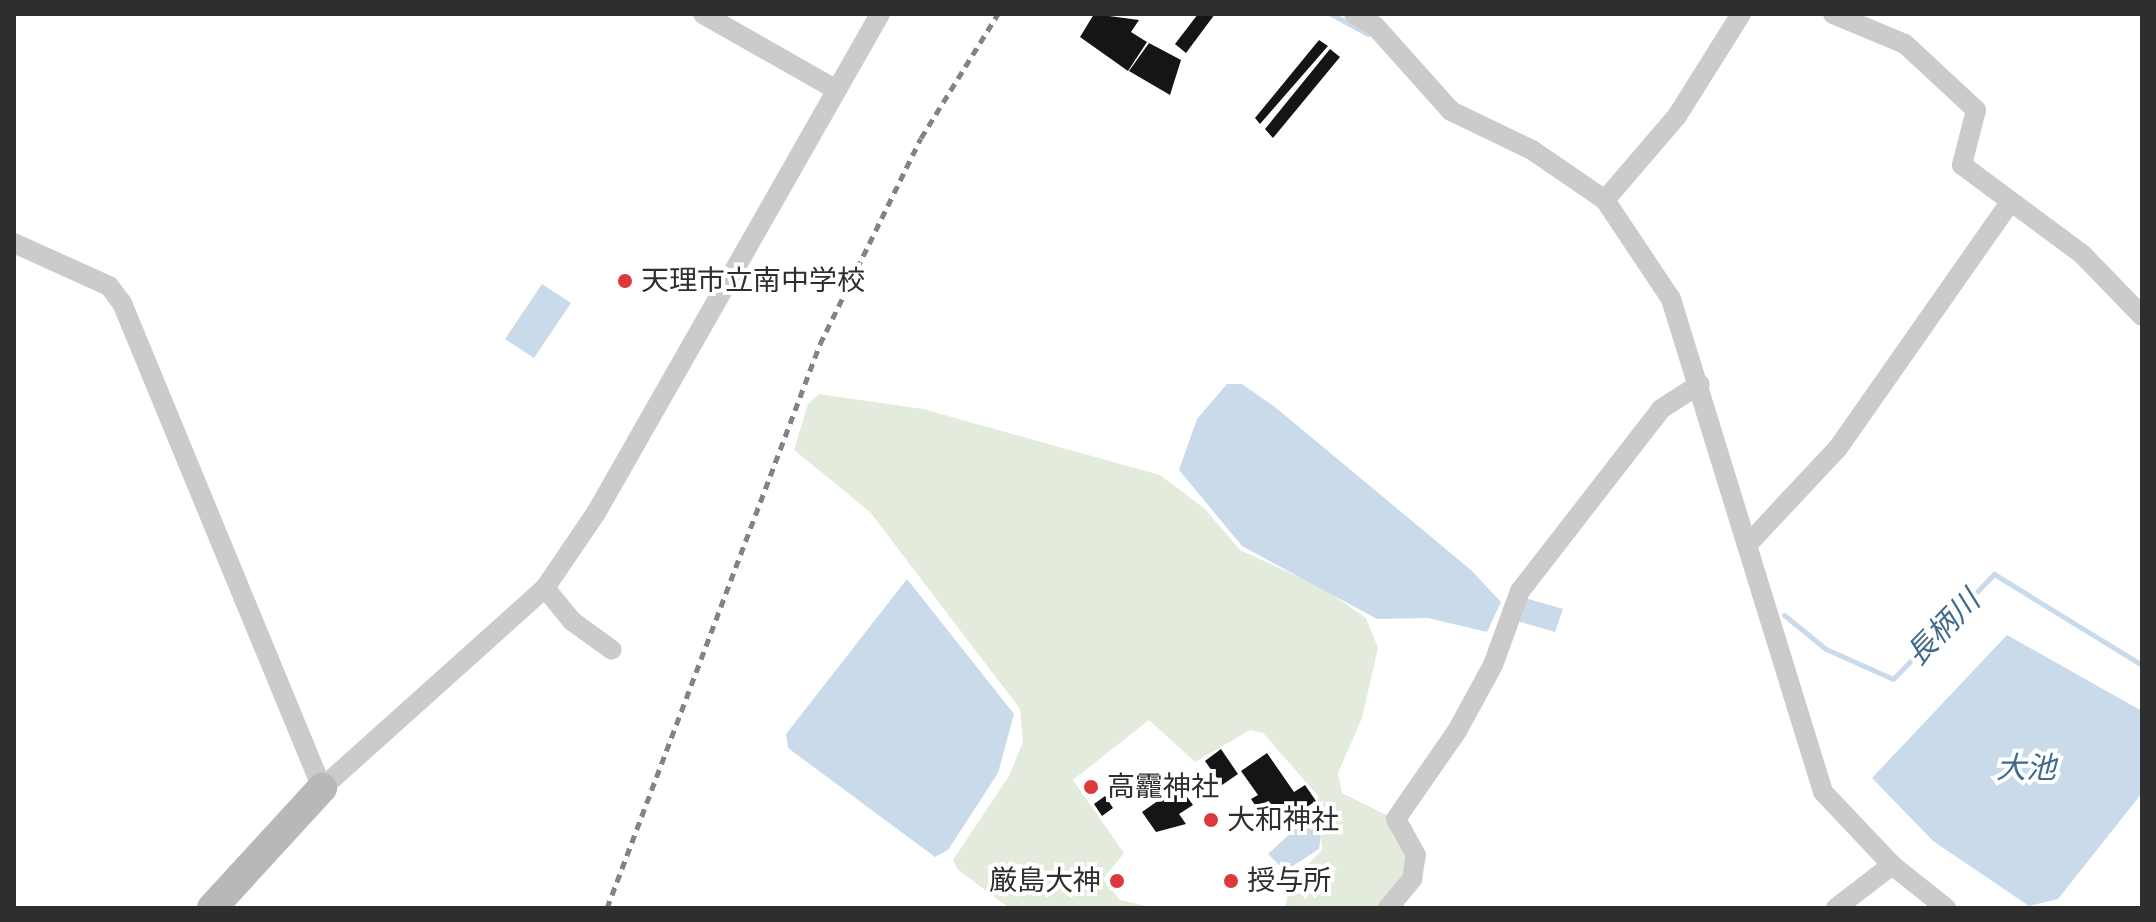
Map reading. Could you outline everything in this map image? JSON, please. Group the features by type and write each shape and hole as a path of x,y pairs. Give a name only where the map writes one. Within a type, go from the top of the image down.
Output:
{"street":[{"path":"703,14 835,89"},
{"path":"212,908 322,788 545,588 596,513 880,14"},
{"path":"1354,14 1375,26 1451,111 1532,150 1605,200 1671,299 1700,384 1823,792 1892,865 1946,908"},
{"path":"1605,200 1677,116 1741,14"},
{"path":"1833,14 1905,44 1976,110 1962,165 2008,205 2082,254 2142,316"},
{"path":"1749,543 1838,448 2008,205"},
{"path":"14,243 109,286 122,303 322,788"},
{"path":"1388,908 1412,879 1416,855 1396,819 1457,731 1520,591 1661,409 1700,384"},
{"path":"545,588 572,621 612,650"},
{"path":"1836,908 1892,865"}],"green space":[{"path":"819,394 923,409 1160,475 1204,508 1240,550 1321,587 1366,618 1378,648 1362,718 1338,773 1342,793 1409,826 1424,849 1403,908 1285,908 1290,883 1322,850 1318,796 1263,733 1250,730 1195,762 1149,720 1073,780 1124,853 1103,879 1120,900 1156,908 1009,908 957,869 953,860 1009,776 1023,742 1020,709 870,512 794,450 808,404"}],"water":[{"path":"542,284 571,303 534,358 505,339"},
{"path":"1227,384 1242,384 1275,407 1471,570 1501,602 1487,632 1428,618 1377,619 1242,546 1179,470 1197,419"},
{"path":"907,579 1014,714 998,773 948,850 935,857 788,748 786,734"},
{"path":"1525,598 1563,609 1555,632 1517,621"},
{"name":"大池","path":"2007,635 2142,711 2142,793 2058,899 2029,906 1933,841 1872,778"},
{"path":"1306,819 1321,836 1319,849 1285,871 1268,854"}],"building":[{"path":"1094,14 1139,20 1131,32 1147,42 1128,71 1080,37"},
{"path":"1198,14 1215,14 1186,53 1175,44"},
{"path":"1319,40 1328,46 1260,124 1255,118"},
{"path":"1149,43 1181,60 1170,95 1129,71"},
{"path":"1330,49 1340,57 1273,138 1265,129"},
{"path":"1221,749 1238,774 1222,785 1205,761"},
{"path":"1267,753 1294,792 1305,785 1316,801 1291,817 1285,809 1275,816 1267,806 1259,811 1251,799 1258,795 1241,771"},
{"path":"1179,786 1193,805 1179,814 1186,824 1156,832 1142,812"},
{"path":"1105,796 1113,808 1102,816 1094,804"}],"waterway":[{"name":"長柄川","path":"1331,14 1368,34"},
{"name":"長柄川","path":"1784,615 1826,649 1893,679 1994,574 2142,665"}],"railway":[{"path":"607,908 820,344 921,138 998,14"}],"place":[{"name":"天理市立南中学校","path":"625,281"},
{"name":"高龗神社","path":"1091,787"},
{"name":"大和神社","path":"1211,820"},
{"name":"厳島大神","path":"1117,881"},
{"name":"授与所","path":"1231,881"}]}
